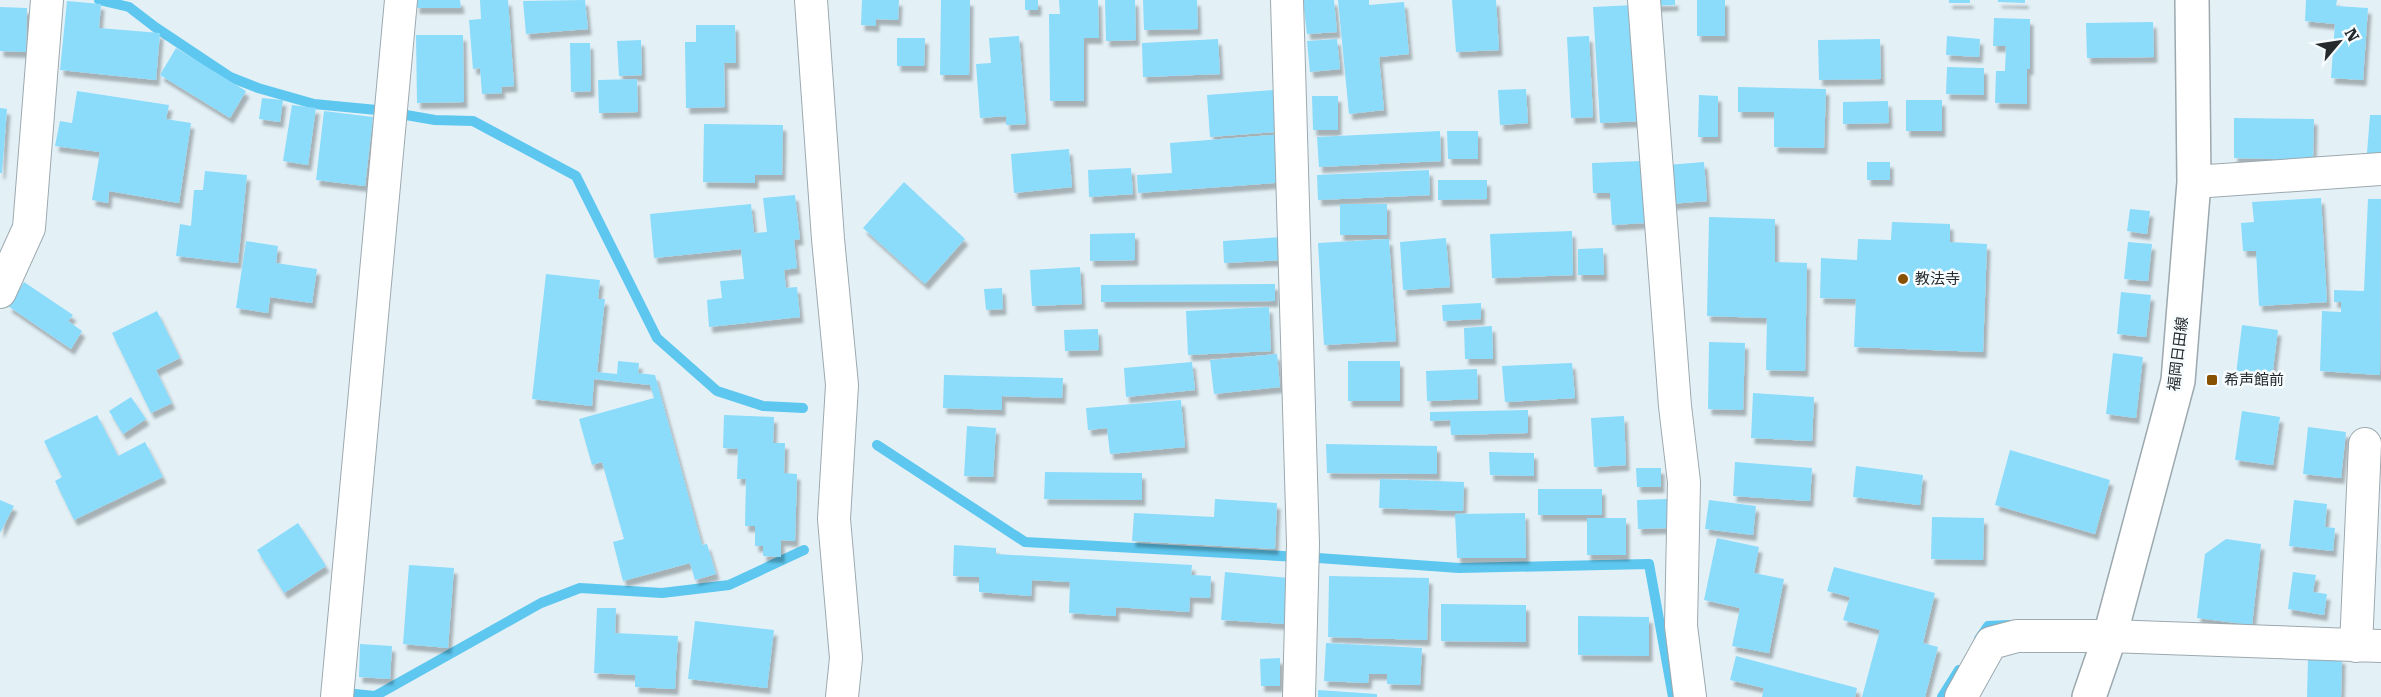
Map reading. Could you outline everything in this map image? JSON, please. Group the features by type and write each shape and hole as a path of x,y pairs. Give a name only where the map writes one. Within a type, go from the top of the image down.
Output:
{"main road":[{"name":"福岡日田線","path":"2090,697 2110,636 2178,381 2194,182 2192,0"}],"street":[{"path":"0,292 29,228 47,0"},
{"path":"337,697 401,0"},
{"path":"811,0 828,239 842,385 834,519 846,658 842,697"},
{"path":"1287,0 1303,556 1299,697"},
{"path":"1644,0 1675,406 1684,482 1682,626 1690,697"},
{"path":"2194,182 2381,169"},
{"path":"1961,697 1991,643 2017,636 2110,636 2369,646 2365,444"}],"building":[{"path":"416,0 460,0 461,8 416,8"},
{"path":"480,0 508,0 514,86 501,87 502,93 482,94 480,68 473,69 469,20 481,19"},
{"path":"585,0 588,29 526,34 523,1"},
{"path":"862,0 899,0 898,20 876,19 876,26 861,25"},
{"path":"941,0 970,0 969,75 940,75"},
{"path":"1025,0 1038,0 1038,10 1025,10"},
{"path":"1059,0 1098,0 1099,38 1084,38 1084,101 1050,101 1049,14 1060,14"},
{"path":"1105,0 1135,0 1136,40 1106,41"},
{"path":"1143,0 1197,0 1198,29 1144,30"},
{"path":"1303,0 1334,0 1337,32 1307,34"},
{"path":"1338,0 1369,0 1369,5 1404,2 1409,54 1379,57 1384,110 1349,114"},
{"path":"1452,0 1496,0 1499,50 1456,52"},
{"path":"1651,0 1675,0 1675,5 1651,6"},
{"path":"1697,0 1725,0 1725,36 1697,36"},
{"path":"1949,0 1970,0 1970,3 1949,3"},
{"path":"1998,0 2025,0 2025,3 1998,2"},
{"path":"2306,0 2337,0 2336,6 2368,8 2363,80 2331,78 2335,24 2305,21"},
{"path":"67,1 101,4 99,28 160,33 156,80 60,70"},
{"path":"1635,5 1642,121 1600,123 1593,7"},
{"path":"0,7 27,8 26,52 0,51"},
{"path":"1994,18 2030,19 2027,104 1995,103 1996,71 2005,71 2006,46 1993,46"},
{"path":"2153,22 2154,57 2087,58 2086,23"},
{"path":"696,25 735,25 736,63 724,63 725,107 686,108 685,42 696,42"},
{"path":"416,35 463,35 464,102 417,103"},
{"path":"1019,36 1026,124 1006,125 1006,116 980,118 976,64 991,63 989,38"},
{"path":"1589,36 1593,117 1571,118 1567,37"},
{"path":"1947,36 1980,39 1979,57 1946,55"},
{"path":"897,38 925,38 924,66 897,66"},
{"path":"1218,39 1220,74 1143,77 1142,43"},
{"path":"1337,39 1340,69 1310,72 1307,41"},
{"path":"1880,39 1881,79 1819,80 1818,40"},
{"path":"641,40 642,75 619,76 617,41"},
{"path":"570,43 590,43 591,91 571,92"},
{"path":"176,48 246,91 230,118 160,75"},
{"path":"1947,67 1984,68 1984,95 1946,94"},
{"path":"637,79 638,112 599,113 598,80"},
{"path":"1738,87 1826,89 1824,148 1774,147 1774,112 1738,112"},
{"path":"1526,89 1528,123 1500,125 1498,90"},
{"path":"1273,90 1276,132 1210,137 1207,95"},
{"path":"77,91 169,105 166,119 191,123 179,203 109,191 108,203 92,200 100,152 55,146 60,121 72,123"},
{"path":"1699,95 1718,96 1718,137 1698,137"},
{"path":"1312,96 1338,96 1338,130 1313,130"},
{"path":"262,98 283,100 280,122 259,119"},
{"path":"1906,100 1942,100 1942,131 1906,131"},
{"path":"1888,101 1889,123 1843,124 1843,102"},
{"path":"292,105 316,108 308,165 283,161"},
{"path":"0,108 7,109 2,173 0,173"},
{"path":"324,111 373,117 365,186 316,180"},
{"path":"2370,115 2381,115 2381,154 2367,153"},
{"path":"2234,118 2314,119 2313,160 2234,158"},
{"path":"704,124 783,125 782,175 755,175 755,183 703,182"},
{"path":"1440,131 1441,161 1319,167 1317,137"},
{"path":"1447,131 1478,131 1478,159 1448,159"},
{"path":"1285,134 1288,182 1138,193 1137,175 1172,173 1170,143"},
{"path":"1069,149 1072,187 1014,193 1011,154"},
{"path":"1641,161 1645,223 1612,225 1610,193 1593,193 1592,163"},
{"path":"1704,162 1707,201 1670,204 1667,165"},
{"path":"1867,162 1890,162 1890,180 1867,180"},
{"path":"1131,168 1133,194 1089,197 1088,170"},
{"path":"1429,170 1430,195 1318,200 1317,175"},
{"path":"205,171 247,175 238,263 176,256 180,224 191,226 194,190 203,190"},
{"path":"1438,180 1487,180 1487,199 1438,200"},
{"path":"904,182 965,239 925,284 863,228"},
{"path":"795,195 800,239 794,240 797,268 784,270 786,288 797,287 800,317 709,327 707,300 722,298 720,281 744,279 741,249 654,258 650,214 751,204 754,233 767,232 763,198"},
{"path":"2321,198 2327,302 2259,306 2256,251 2243,251 2241,223 2254,222 2252,202"},
{"path":"2368,199 2381,199 2380,375 2320,371 2322,311 2341,312 2341,302 2334,302 2334,290 2364,291"},
{"path":"1340,204 1387,204 1387,235 1340,235"},
{"path":"2130,209 2150,211 2147,234 2127,231"},
{"path":"1709,217 1775,219 1775,262 1807,263 1805,371 1766,370 1767,318 1707,316"},
{"name":"教法寺","path":"1892,222 1950,224 1950,242 1987,244 1983,352 1854,347 1856,299 1820,298 1821,258 1857,260 1858,239 1891,240"},
{"path":"1572,231 1573,275 1492,278 1490,234"},
{"path":"1135,233 1135,260 1090,261 1090,234"},
{"path":"1281,237 1283,260 1224,263 1223,241"},
{"path":"1446,238 1450,287 1403,290 1400,242"},
{"path":"1389,239 1396,341 1324,345 1318,243"},
{"path":"246,241 278,246 276,263 317,269 312,303 270,297 268,313 236,308"},
{"path":"2128,242 2152,244 2148,281 2124,279"},
{"path":"1603,248 1604,275 1578,275 1578,249"},
{"path":"1080,267 1082,304 1032,306 1030,270"},
{"path":"546,274 600,280 598,299 605,299 597,372 617,374 618,361 639,363 638,373 655,375 702,545 707,544 716,574 695,580 690,563 623,581 613,542 624,539 602,462 592,465 579,419 654,398 650,385 594,379 592,406 532,399"},
{"path":"24,282 73,315 68,321 82,331 71,349 8,306"},
{"path":"1275,284 1275,301 1101,302 1101,285"},
{"path":"1002,288 1003,309 986,310 984,289"},
{"path":"2121,292 2151,295 2146,337 2117,334"},
{"path":"1481,303 1481,319 1443,321 1442,305"},
{"path":"1269,307 1271,351 1188,355 1186,311"},
{"path":"157,311 180,358 156,370 172,403 151,413 112,333"},
{"path":"2242,325 2278,330 2272,378 2236,374"},
{"path":"1492,326 1493,359 1465,359 1464,328"},
{"path":"1098,329 1099,350 1065,351 1064,330"},
{"path":"1709,342 1745,343 1743,410 1708,409"},
{"path":"2113,353 2143,357 2136,418 2106,414"},
{"path":"1277,354 1280,387 1214,394 1210,360"},
{"path":"1348,361 1400,361 1400,401 1348,401"},
{"path":"1192,362 1195,390 1126,397 1124,368"},
{"path":"1572,363 1575,398 1505,402 1502,366"},
{"path":"1477,369 1478,399 1427,401 1426,371"},
{"path":"944,375 1063,378 1062,398 1002,396 1002,410 943,408"},
{"path":"1753,393 1814,397 1812,441 1751,438"},
{"path":"131,397 146,419 123,434 109,411"},
{"path":"1181,400 1185,447 1110,454 1107,428 1088,430 1086,408"},
{"path":"1528,410 1528,433 1451,435 1450,420 1430,421 1430,412"},
{"path":"2242,411 2280,417 2273,465 2235,460"},
{"path":"97,415 118,456 145,442 163,477 74,520 55,481 62,477 44,441"},
{"path":"724,415 774,417 773,443 785,443 784,473 797,474 795,541 781,540 781,557 763,556 763,546 755,546 755,526 745,526 746,479 737,479 738,449 723,448"},
{"path":"1624,416 1626,465 1594,467 1591,418"},
{"path":"967,426 996,428 993,477 964,476"},
{"path":"2308,427 2346,432 2341,478 2303,474"},
{"path":"1326,444 1437,446 1437,474 1327,473"},
{"path":"2010,450 2110,480 2095,534 1995,505"},
{"path":"1489,452 1534,453 1534,476 1490,475"},
{"path":"1735,462 1812,468 1810,501 1733,496"},
{"path":"1856,466 1923,475 1920,505 1853,497"},
{"path":"1636,468 1661,468 1661,487 1637,487"},
{"path":"1045,472 1142,473 1142,500 1044,499"},
{"path":"1380,479 1464,482 1463,511 1379,508"},
{"path":"1538,489 1602,489 1602,515 1538,515"},
{"path":"1215,499 1277,503 1275,549 1132,541 1134,513 1214,517"},
{"path":"1668,499 1668,528 1638,529 1637,500"},
{"path":"0,500 14,506 0,533"},
{"path":"1709,500 1756,506 1753,535 1705,529"},
{"path":"2294,500 2327,504 2325,527 2335,528 2333,551 2289,546"},
{"path":"1525,513 1526,558 1457,558 1455,514"},
{"path":"1932,517 1984,518 1983,560 1931,559"},
{"path":"1587,518 1626,518 1626,555 1587,555"},
{"path":"298,523 326,566 284,593 257,550"},
{"path":"1717,538 1759,547 1754,573 1784,579 1769,653 1732,646 1740,608 1704,600"},
{"path":"2226,539 2261,544 2252,625 2197,618 2205,554"},
{"path":"954,545 996,548 996,554 1192,565 1191,575 1211,576 1210,598 1190,597 1189,612 1116,607 1116,616 1069,613 1070,582 1032,580 1031,596 979,592 979,577 953,576"},
{"path":"409,565 454,568 448,648 403,644"},
{"path":"1834,567 1935,593 1923,643 1938,647 1925,697 1862,697 1880,630 1843,620 1850,597 1827,591"},
{"path":"1225,572 1289,578 1286,624 1221,620"},
{"path":"2293,572 2316,575 2313,592 2327,594 2324,615 2288,609"},
{"path":"1329,576 1429,578 1427,640 1328,637"},
{"path":"1441,604 1526,605 1526,642 1441,641"},
{"path":"597,608 616,608 615,633 678,636 675,689 635,687 635,675 594,673"},
{"path":"1578,616 1649,617 1649,656 1578,655"},
{"path":"695,621 774,630 767,688 688,679"},
{"path":"1326,643 1422,648 1420,685 1387,684 1387,674 1369,674 1368,683 1324,681"},
{"path":"360,644 392,646 390,679 359,677"},
{"path":"1736,656 1857,688 1855,697 1762,697 1764,688 1730,680"},
{"path":"2308,657 2342,658 2341,697 2307,697"},
{"path":"1280,658 1280,686 1261,686 1260,659"},
{"path":"1318,690 1377,694 1377,697 1318,697"}],"waterway":[{"path":"99,0 129,7 230,77 258,88 314,104 377,110 435,120 473,121 576,176 657,338 717,391 763,406 803,408"},
{"path":"877,445 1025,542 1459,568 1649,564 1673,697"},
{"path":"345,697 345,693 375,696 541,603 580,588 662,593 729,585 804,550"},
{"path":"1979,639 1988,626 2010,625"},
{"path":"1942,697 1959,670"}],"place":[{"name":"教法寺","path":"1903,279"},
{"name":"希声館前","path":"2212,380"}]}
